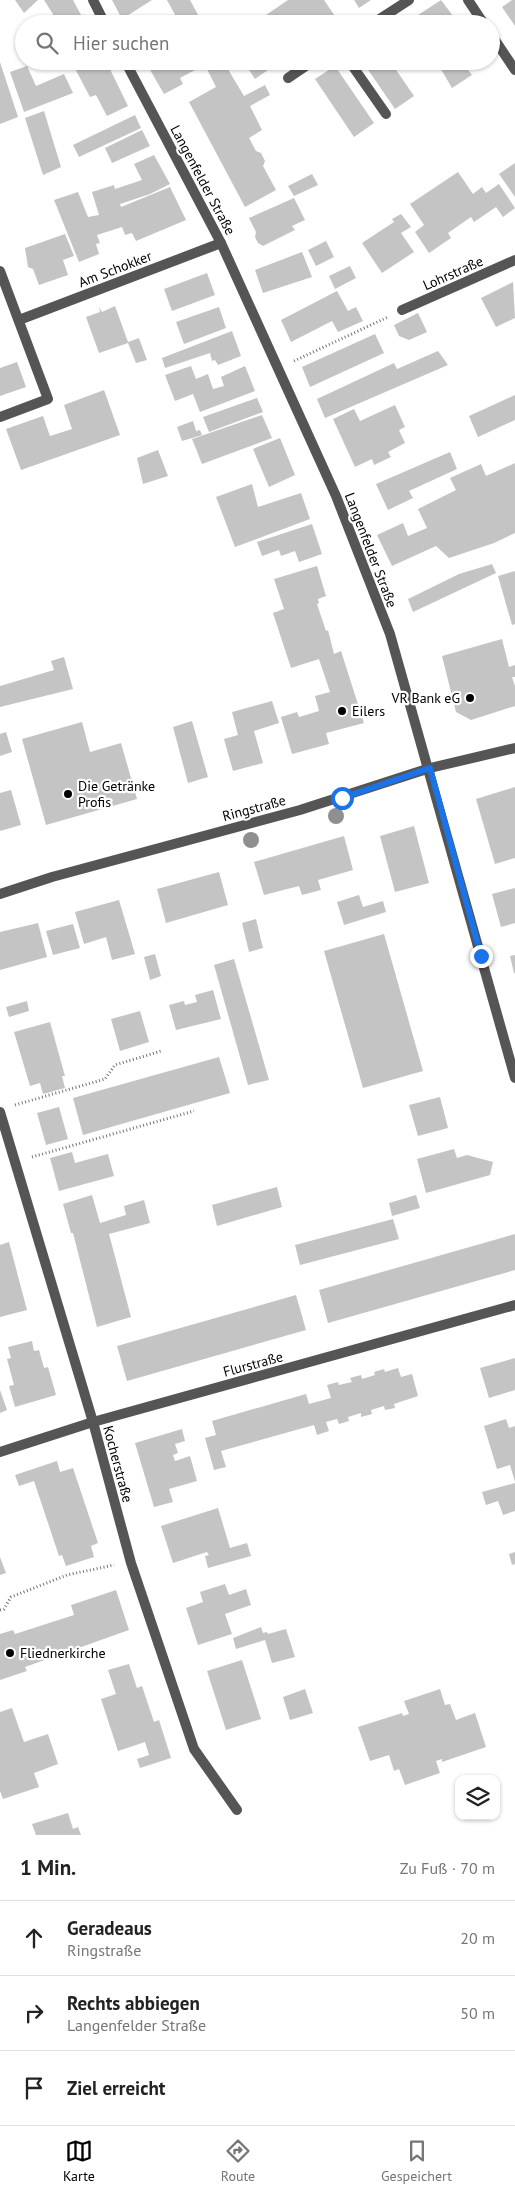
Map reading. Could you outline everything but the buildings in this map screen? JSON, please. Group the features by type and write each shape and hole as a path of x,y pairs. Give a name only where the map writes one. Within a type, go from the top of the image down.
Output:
{"street":[{"path":"93,0 100,15"},
{"path":"386,15 409,0"},
{"path":"468,0 478,15"},
{"path":"500,48 515,70"},
{"name":"Langenfelder Straße","path":"130,70 221,244 336,496 390,634 430,768 515,1078"},
{"path":"288,78 300,70"},
{"path":"355,70 386,114"},
{"name":"Am Schokker","path":"19,320 221,244"},
{"name":"Lohrstraße","path":"402,310 515,260"},
{"path":"0,270 48,398 0,417"},
{"name":"Ringstraße","path":"0,894 52,877 300,810 430,768 515,748"},
{"name":"Kocherstraße","path":"0,1112 93,1422 131,1563 194,1749 238,1810"},
{"name":"Flurstraße","path":"0,1452 93,1422 515,1305"}],"path":[{"path":"289,363 402,310"},
{"path":"10,1106 105,1079 115,1065 161,1051"},
{"path":"14,1162 194,1111"},
{"path":"0,1610 4,1609 11,1597 67,1575 104,1566 131,1563"}],"place":[{"name":"VR Bank eG","path":"470,698"},
{"name":"Eilers","path":"342,711"},
{"name":"Die Getränke Profis","path":"68,794"},
{"name":"Fliednerkirche","path":"10,1653"}],"route":[{"path":"342,798 430,768 481,956"}]}
